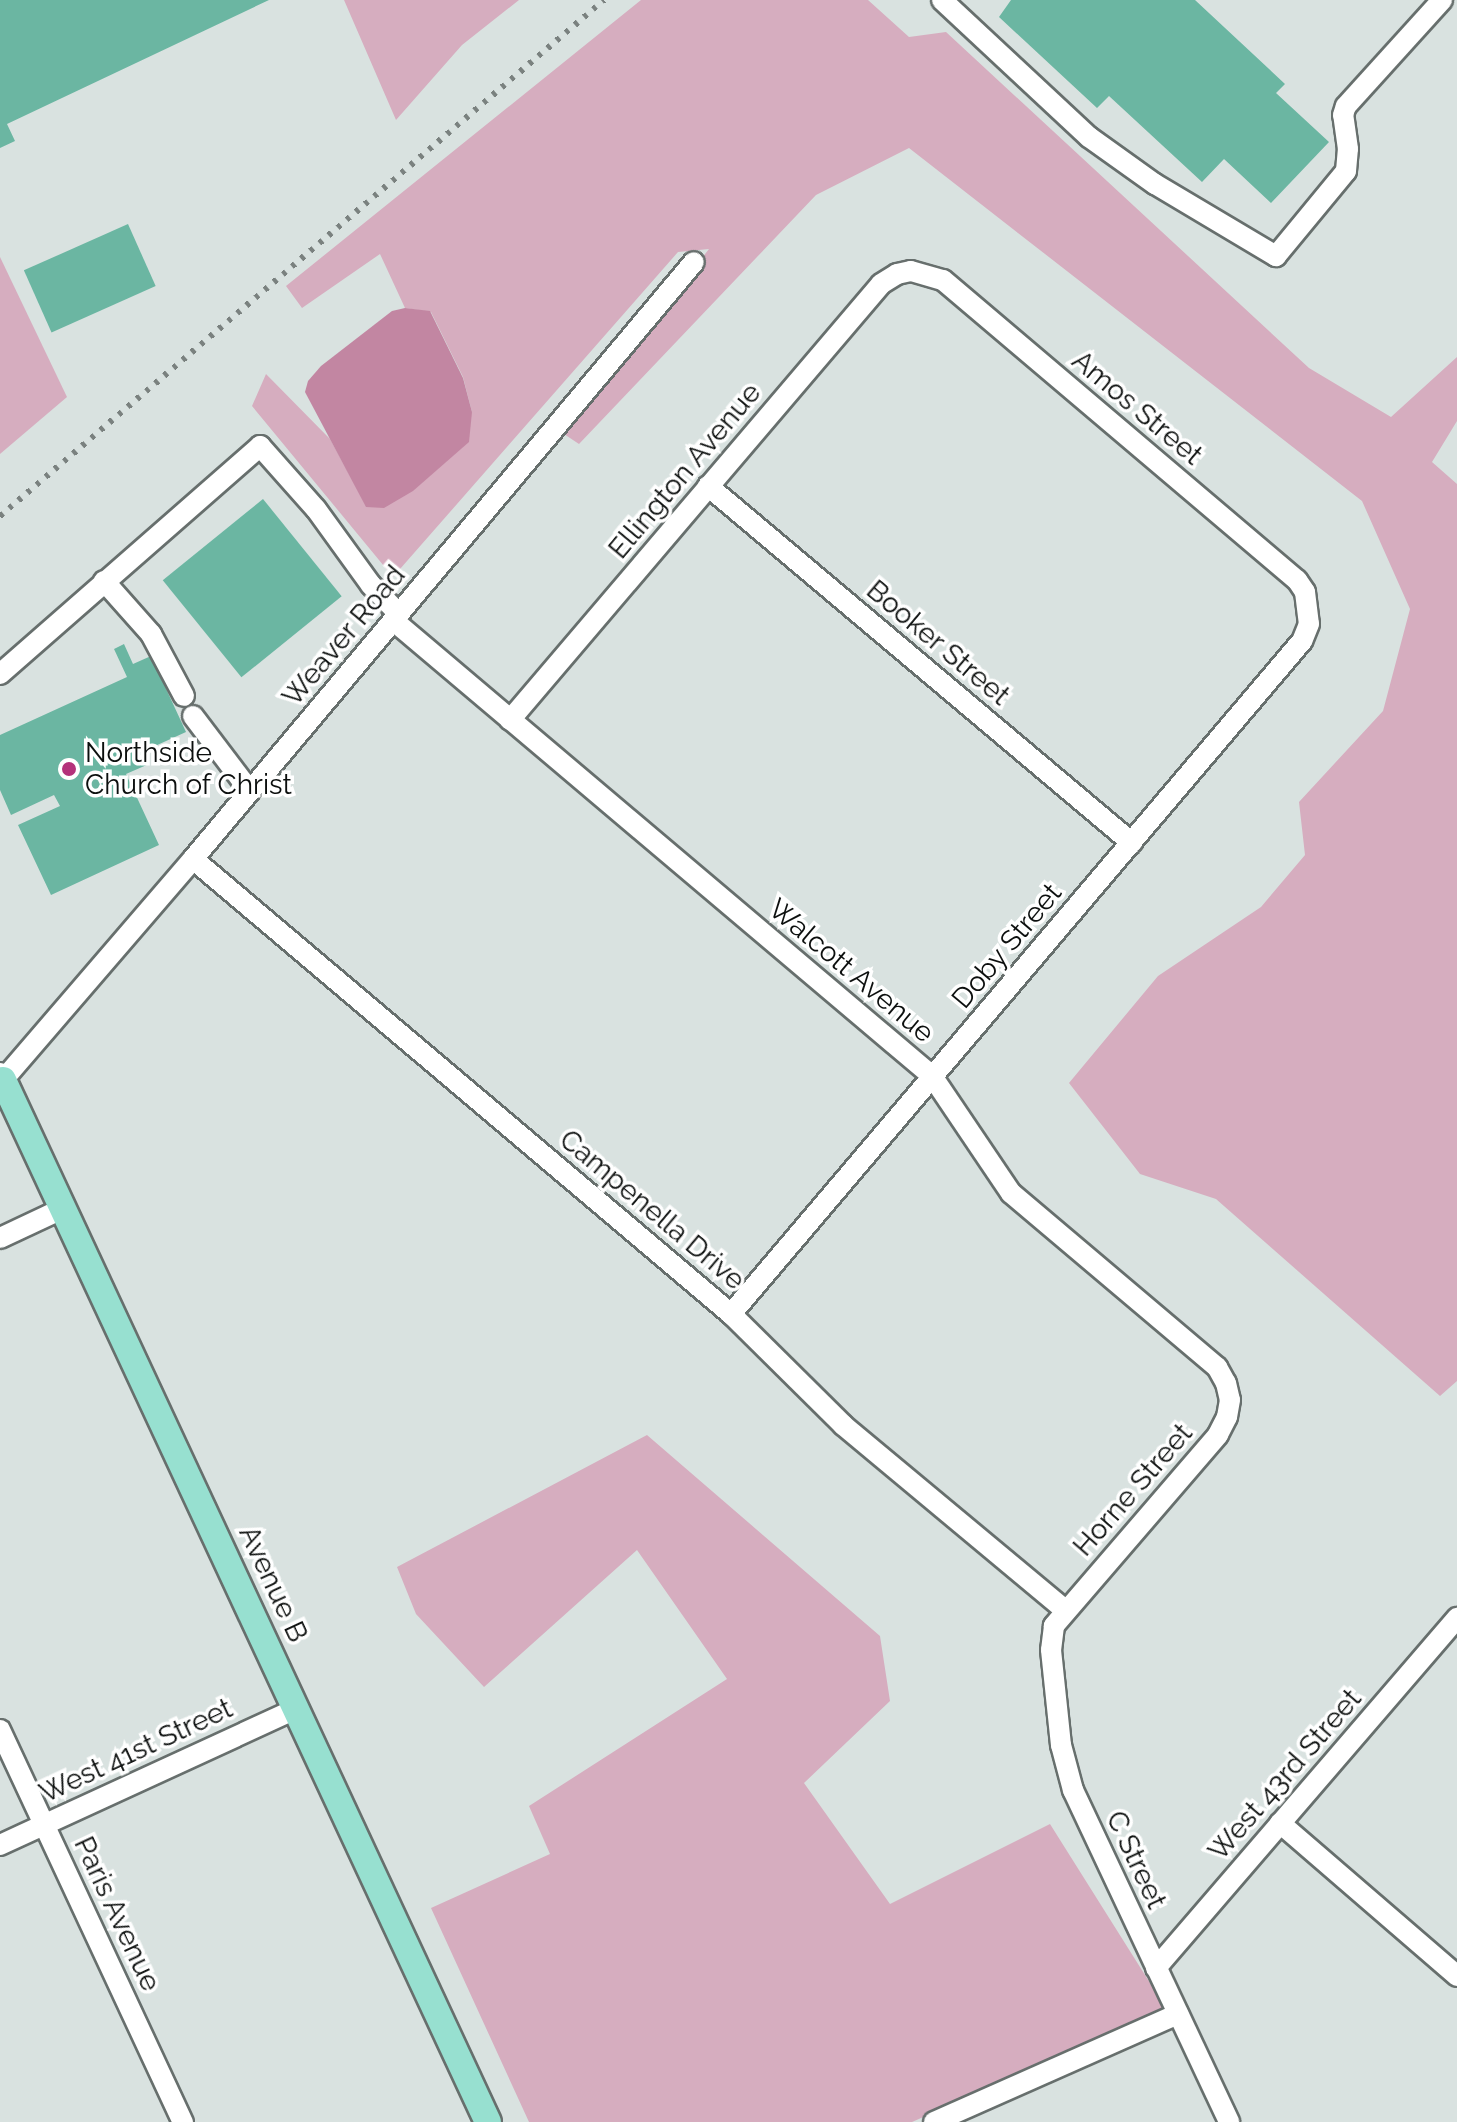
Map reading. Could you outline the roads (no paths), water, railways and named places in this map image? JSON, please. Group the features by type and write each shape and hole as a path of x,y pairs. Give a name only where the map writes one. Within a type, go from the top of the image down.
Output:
{"main road":[{"name":"Avenue B","path":"1,1076 488,2122"}],"street":[{"path":"942,0 1089,137 1155,184 1276,256 1346,171 1348,149 1343,115 1346,106 1442,0"},
{"name":"Weaver Road","path":"1,1076 193,859 694,262"},
{"name":"Ellington Avenue","path":"510,720 881,284 897,274 911,271"},
{"name":"Amos Street","path":"911,271 943,280 1297,580 1310,608"},
{"name":"Walcott Avenue","path":"104,581 260,446 316,509 397,618 510,720 932,1076 1011,1193 1217,1367 1230,1400"},
{"name":"Booker Street","path":"708,486 1132,843"},
{"path":"0,674 104,581 151,634 184,696"},
{"name":"Doby Street","path":"731,1314 1302,641 1309,624 1310,608"},
{"path":"193,716 250,791"},
{"name":"Campenella Drive","path":"193,859 731,1314 843,1425 1066,1611"},
{"path":"0,1238 62,1209"},
{"name":"Horne Street","path":"1066,1611 1218,1435 1227,1417 1230,1400"},
{"name":"C Street","path":"1066,1611 1054,1626 1051,1650 1061,1745 1073,1790 1229,2122"},
{"name":"West 43rd Street","path":"1156,1968 1456,1622"},
{"name":"West 41st Street","path":"0,1845 296,1709"},
{"name":"Paris Avenue","path":"0,1730 183,2122"},
{"path":"1280,1823 1457,1976"},
{"path":"934,2122 1178,2014"}],"railway":[{"path":"0,516 604,0"}],"place":[{"name":"Northside Church of Christ","path":"69,769"}]}
